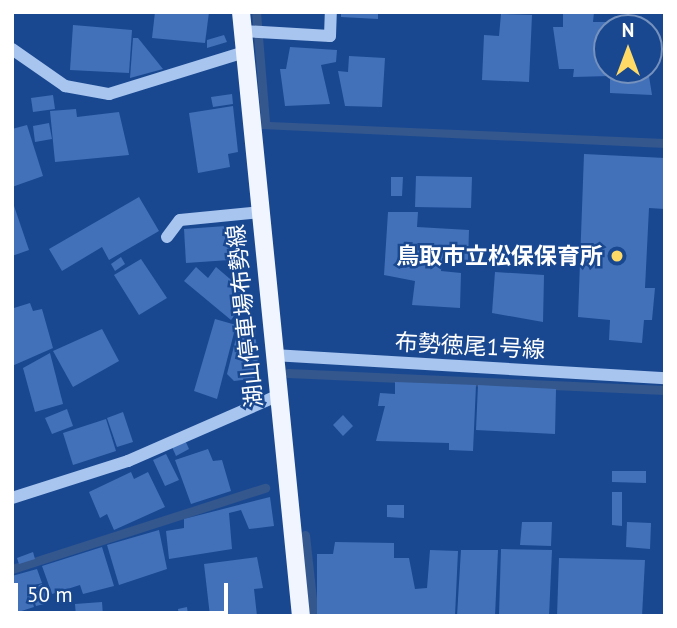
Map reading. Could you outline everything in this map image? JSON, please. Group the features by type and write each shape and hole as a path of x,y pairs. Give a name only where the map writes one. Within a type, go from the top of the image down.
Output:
{"main road":[{"name":"湖山停車場布勢線","path":"241,12 301,616"}],"street":[{"path":"243,31 330,36 331,12"},
{"path":"12,49 65,86 109,94 245,52"},
{"path":"167,237 180,220 260,212"},
{"name":"布勢徳尾1号線","path":"273,355 665,378"},
{"path":"12,498 128,461 278,396"}],"water":[{"path":"252,12 261,12 270,122 665,139 665,148 262,129"}],"building":[{"path":"155,12 209,12 205,43 152,38"},
{"path":"341,12 378,12 378,19 341,17"},
{"path":"563,12 594,12 593,76 573,77 574,69 559,69 553,27 563,27"},
{"path":"501,14 532,15 529,82 482,80 484,35 499,36"},
{"path":"73,25 132,30 129,73 70,70"},
{"path":"224,35 227,42 207,48 207,40"},
{"path":"133,38 138,38 163,69 130,78"},
{"path":"290,47 337,50 336,62 321,65 330,104 285,106 280,69 286,69"},
{"path":"349,56 385,58 382,107 345,106 338,71 348,72"},
{"path":"610,84 650,84 652,95 610,93"},
{"path":"232,94 233,104 213,107 211,97"},
{"path":"53,95 55,109 33,112 31,98"},
{"path":"233,106 238,152 228,154 230,167 198,173 189,113"},
{"path":"76,109 77,117 119,112 129,155 55,162 50,111"},
{"path":"49,123 52,139 35,142 33,126"},
{"path":"27,125 43,176 12,187 12,129"},
{"name":"鳥取市立松保保育所","path":"584,154 665,158 665,209 649,208 645,288 655,288 652,320 644,320 642,343 609,340 610,320 578,317"},
{"path":"416,176 472,177 471,208 415,207"},
{"path":"391,177 403,177 402,196 391,196"},
{"path":"139,197 159,231 109,260 102,247 62,271 49,249"},
{"path":"12,200 29,250 12,256"},
{"path":"388,212 418,212 417,227 469,230 468,261 442,258 441,271 461,273 460,308 412,305 415,281 384,275"},
{"path":"240,225 244,259 186,263 184,229"},
{"path":"121,257 125,264 115,271 111,264"},
{"path":"141,259 167,298 139,315 114,275"},
{"path":"196,267 208,278 216,267 250,296 231,320 184,281"},
{"path":"495,272 544,275 543,322 492,313"},
{"path":"30,303 33,311 42,309 53,348 12,366 14,308"},
{"path":"215,319 236,325 217,399 194,391"},
{"path":"239,326 255,328 259,378 234,381 227,374"},
{"path":"102,329 119,361 73,387 53,351"},
{"path":"50,353 63,404 35,412 23,368"},
{"path":"395,382 476,385 473,451 449,450 449,443 376,441 385,406 378,406 380,393 395,394"},
{"path":"478,385 556,389 555,434 476,430"},
{"path":"67,409 73,426 52,434 45,418"},
{"path":"123,412 133,442 117,447 107,418"},
{"path":"343,415 353,426 343,436 333,425"},
{"path":"106,419 116,451 73,465 63,433"},
{"path":"185,440 189,449 176,456 172,447"},
{"path":"208,449 213,461 222,460 231,491 191,504 175,460"},
{"path":"166,454 179,480 165,486 153,460"},
{"path":"612,471 646,471 646,483 612,482"},
{"path":"131,472 134,479 148,472 165,507 114,530 107,514 100,518 89,492"},
{"path":"612,492 622,492 622,526 612,525"},
{"path":"270,497 274,526 249,529 241,510 229,513 232,549 169,559 166,531 184,528 184,519"},
{"path":"387,505 404,505 404,518 387,517"},
{"path":"522,522 552,522 551,546 520,545"},
{"path":"627,522 651,523 650,549 626,547"},
{"path":"159,530 167,569 119,585 107,545"},
{"path":"335,542 394,543 394,558 409,558 415,589 427,588 430,550 458,551 455,616 317,616 317,554 333,554"},
{"path":"102,547 114,586 83,594 80,585 52,594 42,566"},
{"path":"501,549 552,550 549,616 499,616"},
{"path":"461,550 498,550 495,616 457,616"},
{"path":"33,552 35,559 19,564 17,558"},
{"path":"257,557 263,588 254,589 257,616 210,616 204,564"},
{"path":"559,558 645,560 642,616 557,616"},
{"path":"37,569 42,583 28,587 34,607 12,614 12,576"},
{"path":"42,584 48,603 36,606 30,588"},
{"path":"102,602 103,616 76,616 75,604"},
{"path":"187,607 188,615 179,616 178,609"}],"waterway":[{"path":"288,373 665,390"},
{"path":"12,569 265,488"},
{"path":"305,535 314,616"}],"place":[{"name":"鳥取市立松保保育所","path":"617,256"}]}
